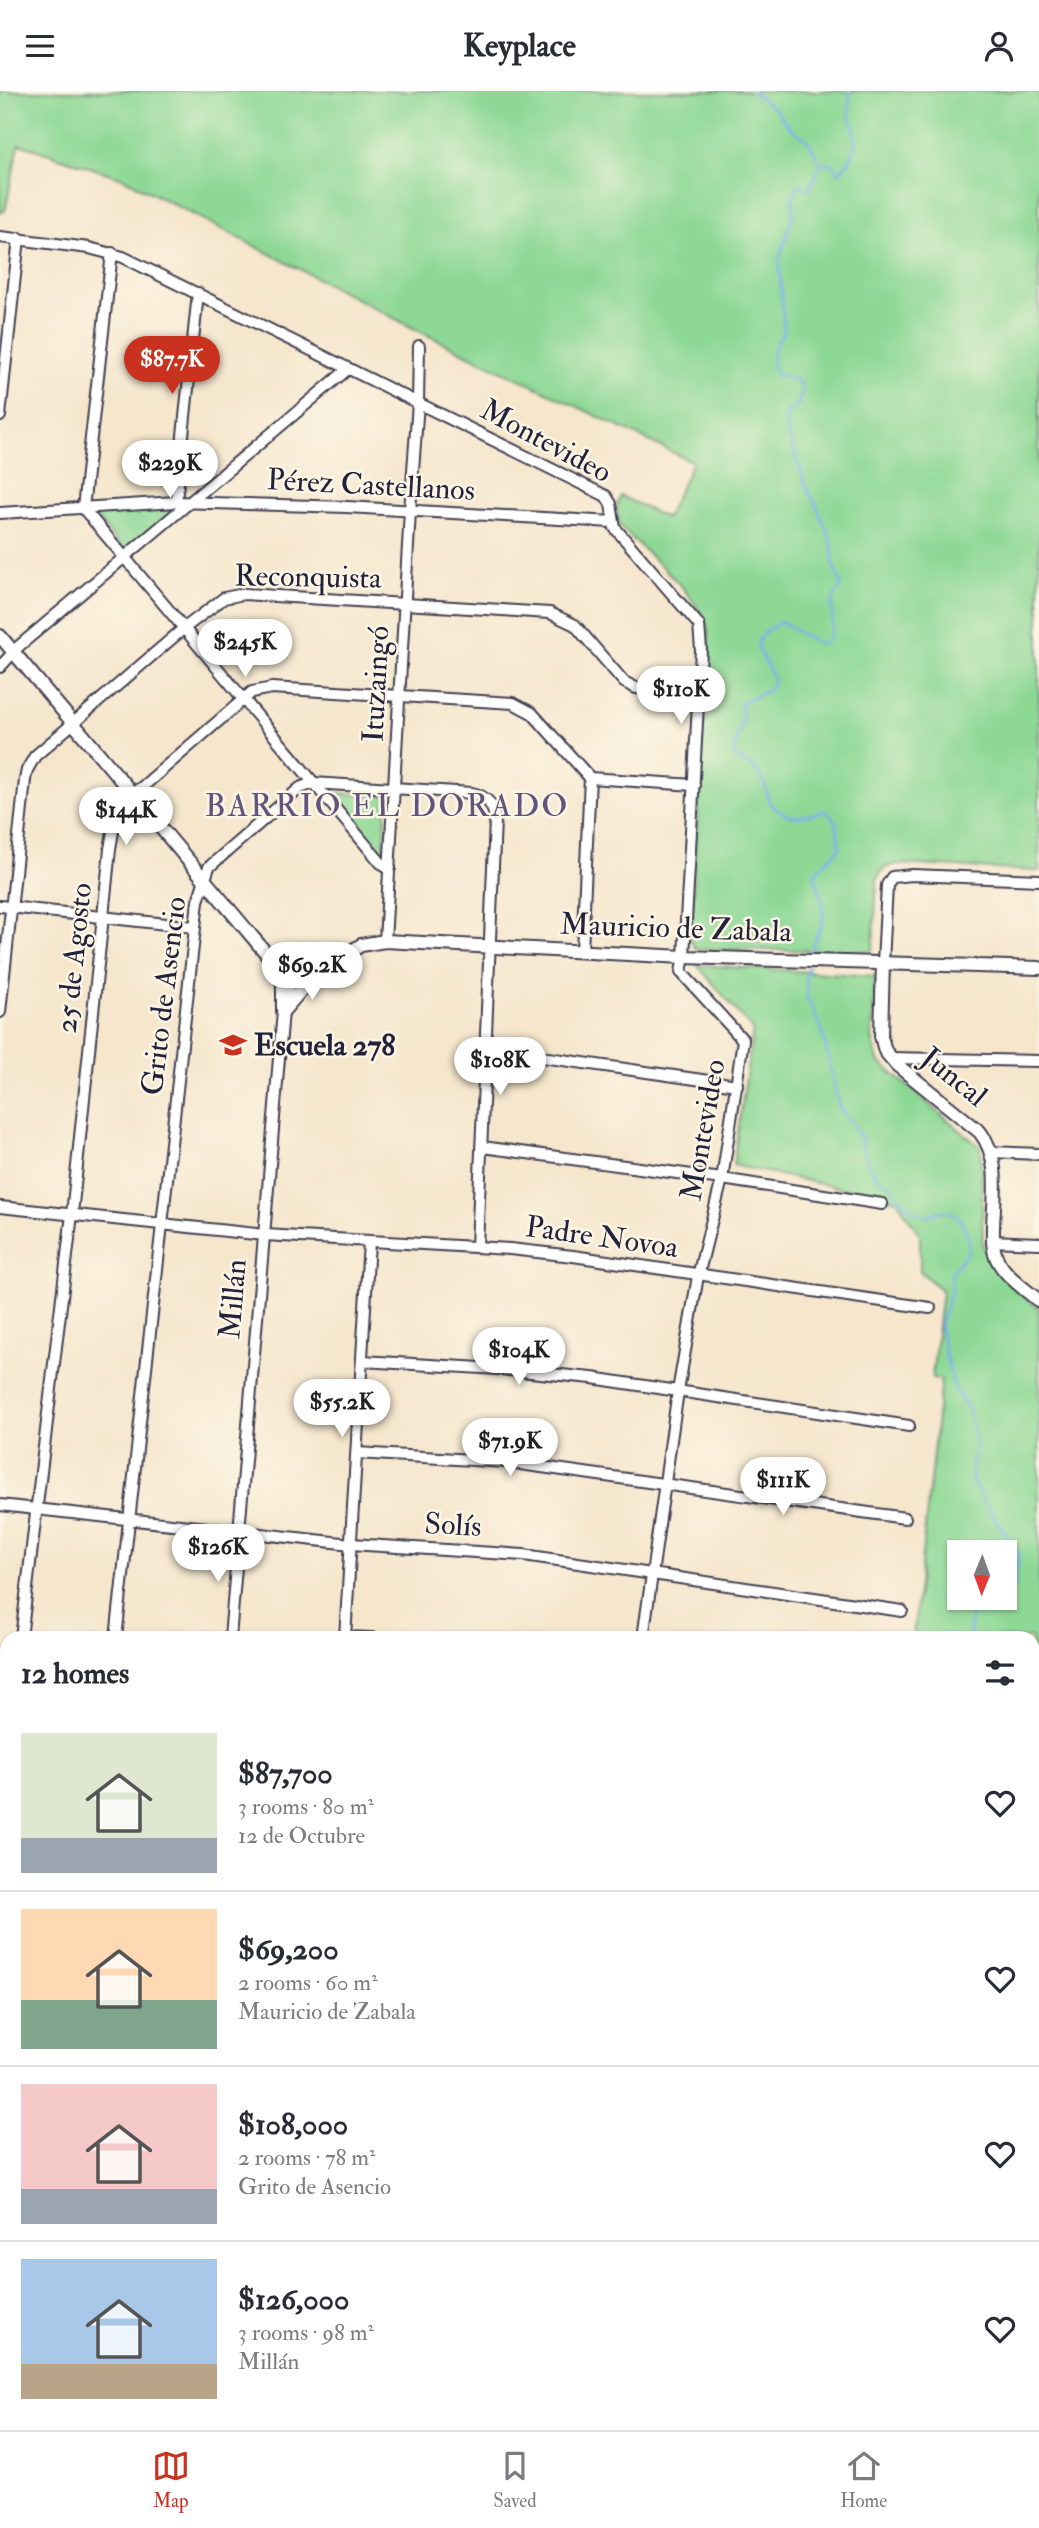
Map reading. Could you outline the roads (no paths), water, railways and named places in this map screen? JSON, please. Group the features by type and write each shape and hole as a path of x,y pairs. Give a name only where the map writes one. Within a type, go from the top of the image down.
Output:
{"street":[{"name":"Montevideo","path":"0,237 111,253 198,293 606,496 611,504 615,528 699,625 702,641 681,972 743,1040 722,1179 698,1276 678,1391 644,1631"},
{"path":"0,416 19,239"},
{"path":"111,253 83,508 381,863 390,868"},
{"path":"176,502 198,293"},
{"name":"Ituzaingó","path":"385,941 418,403 419,346"},
{"path":"0,667 348,369"},
{"name":"Pérez Castellanos","path":"0,513 176,502 347,507 614,522"},
{"name":"Reconquista","path":"0,1012 6,907 27,770 35,756 72,723 215,603 237,594 550,613 575,625 624,682 636,688 699,694"},
{"path":"0,636 203,880 276,965 299,986"},
{"name":"25 de Agosto","path":"22,1631 72,1214 110,849 116,814 122,799 141,788 252,692 272,688 518,705 532,713 590,778"},
{"path":"582,951 590,778 694,785"},
{"path":"313,783 472,793 484,797 493,808 495,820 477,1247"},
{"name":"Grito de Asencio","path":"117,1631 194,927 203,880 208,867 300,788 313,783"},
{"name":"Juncal","path":"1039,880 912,875 891,877 887,885 881,1043 890,1058 980,1132 992,1152 995,1164 992,1241 995,1256 1004,1269 1039,1301"},
{"path":"6,907 194,927"},
{"name":"Mauricio de Zabala","path":"283,1011 299,986 321,975 361,945 385,941 684,957 1039,968"},
{"name":"Millán","path":"231,1631 283,1011 283,984 276,965"},
{"path":"283,984 299,986"},
{"path":"486,1049 737,1084"},
{"path":"890,1058 1039,1061"},
{"path":"482,1147 882,1203"},
{"path":"992,1152 1039,1154"},
{"name":"Padre Novoa","path":"0,1207 265,1235 477,1247 573,1256 930,1308"},
{"path":"992,1241 1039,1243"},
{"path":"345,1631 369,1242"},
{"path":"362,1361 544,1373 909,1426"},
{"path":"357,1453 506,1462 905,1518"},
{"name":"Solís","path":"0,1505 351,1544 524,1555 902,1611"}],"waterway":[{"path":"751,91 776,110 792,130 807,139 821,164"},
{"path":"811,955 823,913 814,873 840,848 835,819 826,811 796,817 784,814 769,803 763,779 755,769 734,757 734,748 742,720 741,703 767,691 774,681 758,648 761,636 781,622 810,640 822,644 831,634 833,600 842,584 834,568 831,540 808,491 785,425 788,412 798,405 803,390 797,380 776,374 773,357 784,331 779,261 793,213 793,195 799,184 809,190 821,164 832,164 839,173 850,160 855,147 855,130 849,115 850,91"},
{"path":"809,965 806,977 807,998 822,1030 839,1107 861,1137 866,1161 876,1176 891,1186 901,1200 914,1211 928,1216 939,1211 952,1212 962,1222 968,1236 968,1252 951,1273 951,1291 940,1326 956,1392 969,1410 976,1447 971,1465 973,1484 1010,1540"},
{"path":"1017,1551 1017,1568"},
{"path":"970,1631 974,1610"}],"place":[{"name":"Escuela 278","path":"233,1045"}],"district":[{"name":"BARRIO EL DORADO","path":"387,806"}]}
